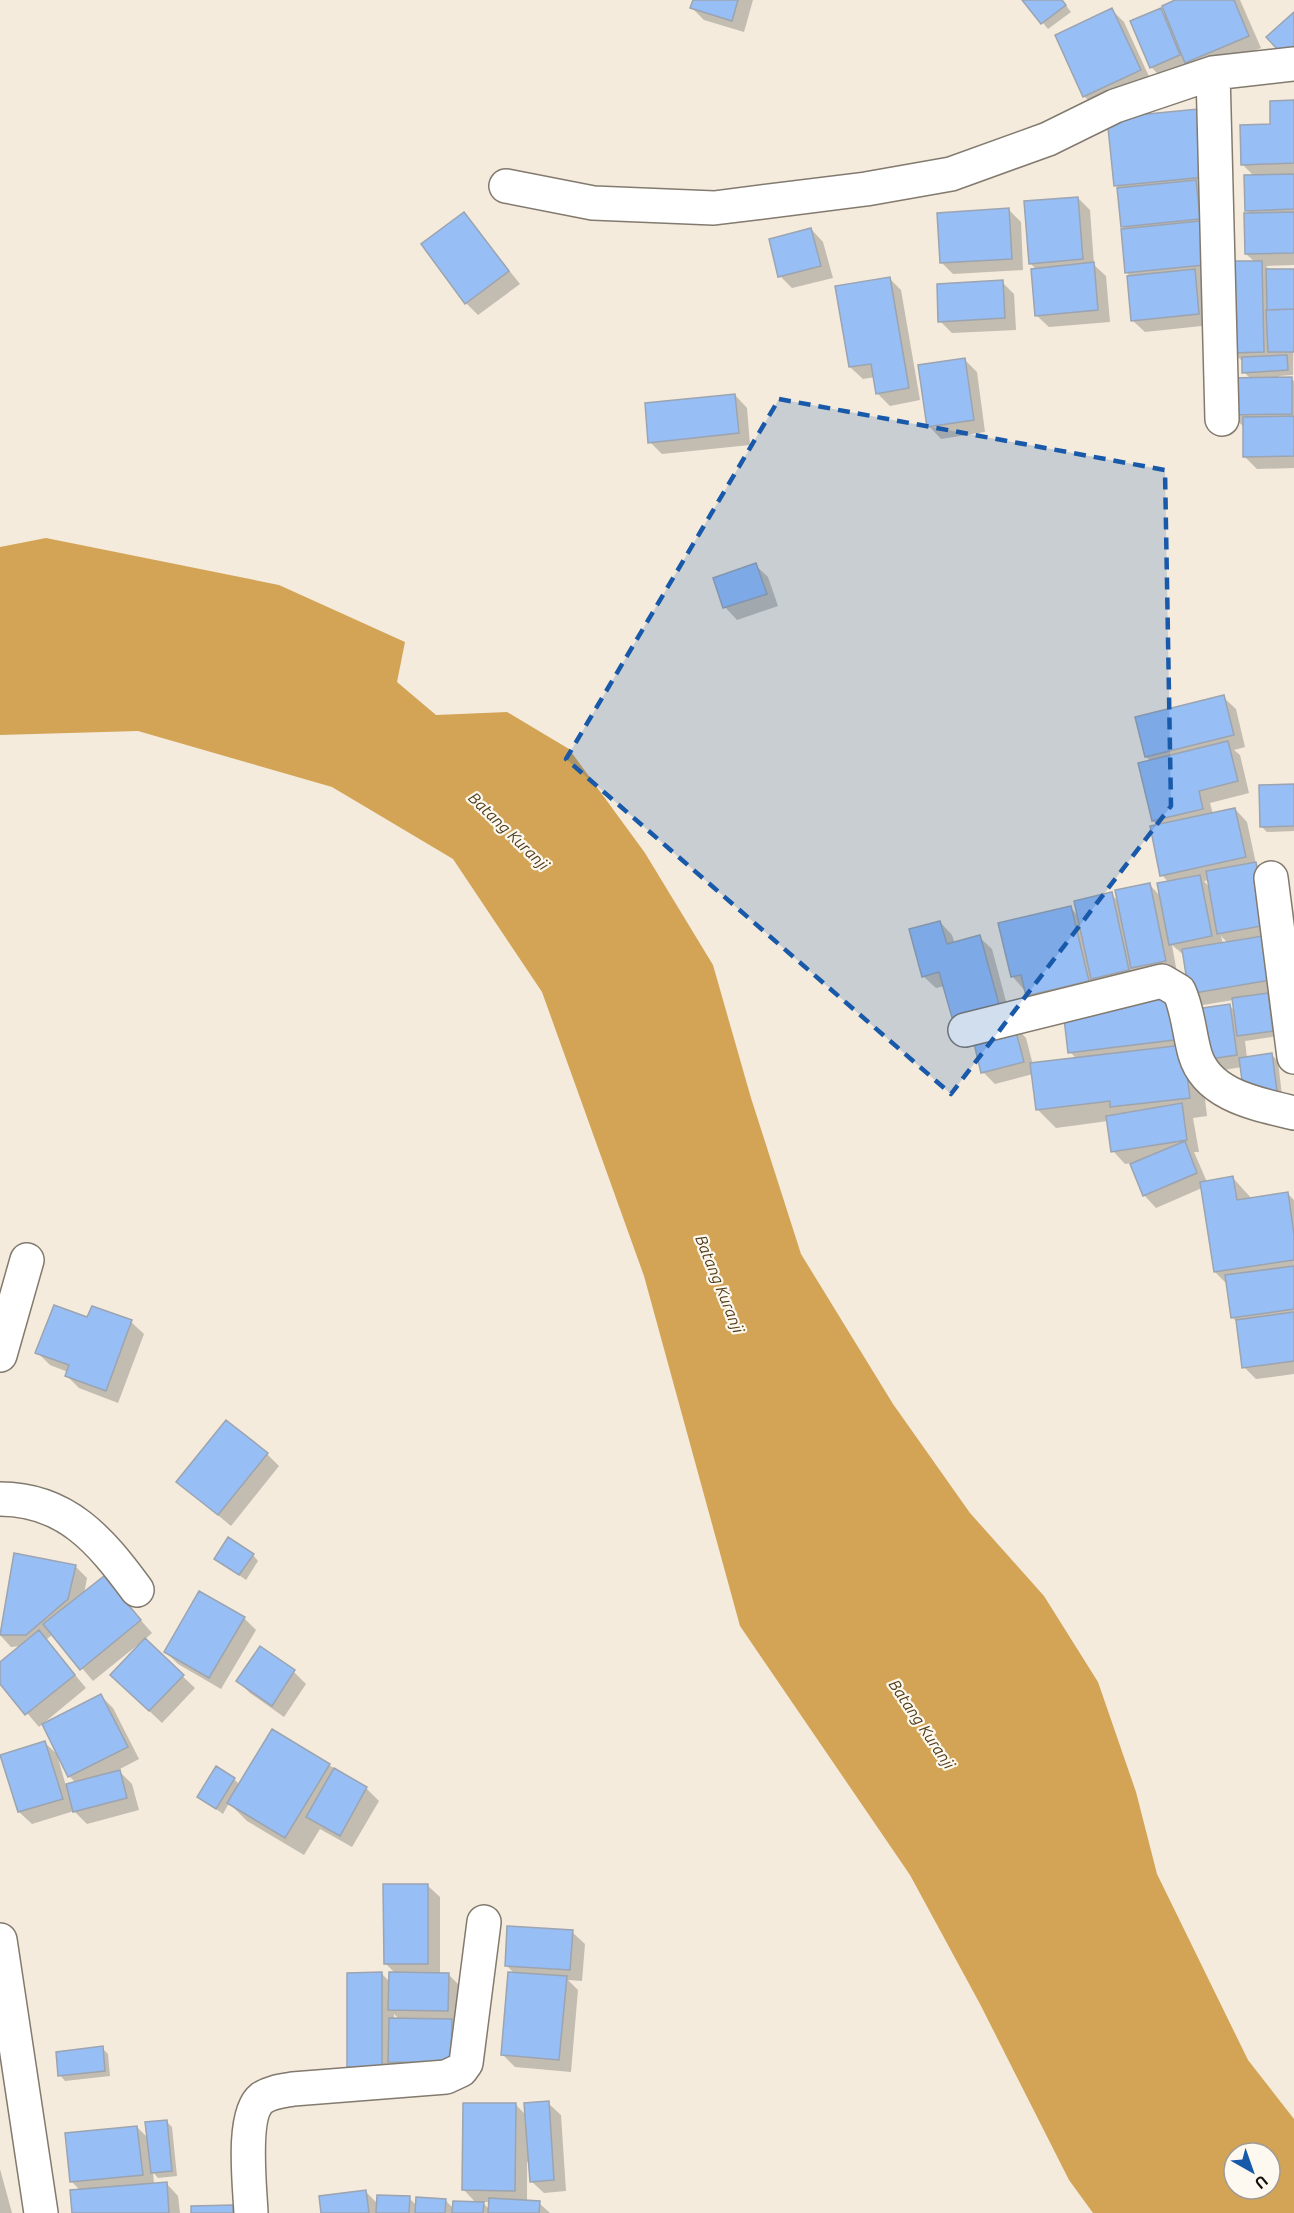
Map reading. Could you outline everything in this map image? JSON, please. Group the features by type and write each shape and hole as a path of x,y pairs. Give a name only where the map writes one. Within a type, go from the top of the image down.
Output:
{"street":[{"path":"506,186 593,203 714,208 866,189 951,174 1048,139 1115,106 1213,73 1294,64"},
{"path":"1213,73 1222,419"},
{"path":"1271,878 1294,1057"},
{"path":"964,1030 1162,981 1179,991 1196,1057 1216,1085 1256,1104 1294,1113"},
{"path":"0,1355 27,1260"},
{"path":"0,1499 34,1502 59,1512 75,1522 91,1533 113,1557 137,1590"},
{"path":"251,2213 250,2129 252,2111 261,2099 274,2092 293,2089 446,2077 461,2070 466,2063 484,1922"},
{"path":"0,1940 41,2213"}],"highlighted area":[{"path":"779,399 1165,470 1171,806 951,1094 566,759"}],"water":[{"name":"Batang Kuranji","path":"46,538 279,585 405,642 397,682 436,715 507,712 569,749 645,853 713,965 751,1098 801,1254 893,1404 970,1513 1044,1596 1098,1682 1136,1792 1157,1874 1248,2060 1294,2119 1294,2213 1093,2213 1069,2180 980,2004 910,1875 740,1626 644,1276 542,992 453,859 332,787 138,731 0,735 0,547"}],"building":[{"path":"693,0 738,0 732,21 690,8"},
{"path":"1022,0 1062,0 1066,5 1041,24"},
{"path":"1175,0 1234,0 1249,36 1185,63 1162,6"},
{"path":"1112,8 1141,70 1083,97 1055,35"},
{"path":"1161,8 1180,55 1150,68 1130,21"},
{"path":"1294,12 1294,60 1290,63 1266,37"},
{"path":"1294,100 1294,163 1241,165 1240,125 1270,124 1270,101"},
{"path":"1198,109 1205,177 1114,186 1107,118"},
{"path":"1294,174 1294,209 1245,211 1244,175"},
{"path":"1196,180 1200,219 1121,227 1117,188"},
{"path":"1078,197 1083,259 1029,264 1024,201"},
{"path":"1009,208 1012,259 940,263 937,213"},
{"path":"464,212 509,271 465,304 421,244"},
{"path":"1294,212 1294,253 1245,254 1244,213"},
{"path":"1200,221 1204,265 1125,273 1121,229"},
{"path":"811,228 821,266 778,277 769,239"},
{"path":"1230,261 1262,261 1264,352 1232,353"},
{"path":"1094,262 1098,310 1035,316 1031,269"},
{"path":"1195,269 1199,314 1131,321 1127,276"},
{"path":"1266,269 1294,269 1294,309 1267,310"},
{"path":"890,277 909,388 876,394 871,364 849,367 835,286"},
{"path":"1003,280 1005,318 938,322 937,284"},
{"path":"1294,309 1294,352 1268,352 1266,310"},
{"path":"1287,355 1288,370 1242,373 1242,357"},
{"path":"965,358 974,420 927,427 918,365"},
{"path":"1292,377 1292,414 1228,415 1227,378"},
{"path":"735,394 739,433 648,443 645,403"},
{"path":"1294,416 1294,456 1243,457 1243,417"},
{"path":"756,563 767,594 723,608 713,578"},
{"path":"1224,695 1234,735 1145,757 1135,717"},
{"path":"1228,741 1238,781 1199,791 1203,809 1152,821 1138,763"},
{"path":"1294,784 1294,826 1260,827 1259,785"},
{"path":"1235,808 1246,857 1160,876 1150,826"},
{"path":"1256,862 1267,925 1217,934 1206,871"},
{"path":"1200,875 1212,936 1169,945 1157,883"},
{"path":"1150,883 1166,961 1131,968 1115,890"},
{"path":"1112,892 1129,970 1091,979 1074,901"},
{"path":"1071,906 1089,981 1026,996 1021,975 1011,977 998,923"},
{"path":"940,921 947,944 980,935 1000,1008 953,1021 939,972 922,977 909,929"},
{"path":"1269,935 1276,979 1189,994 1182,949"},
{"path":"1268,993 1273,1031 1237,1036 1232,998"},
{"path":"1169,997 1174,1040 1068,1053 1063,1010"},
{"path":"1230,1004 1237,1055 1203,1060 1196,1009"},
{"path":"1014,1024 1024,1062 981,1073 972,1035"},
{"path":"1183,1045 1190,1098 1110,1107 1110,1101 1036,1110 1030,1063"},
{"path":"1272,1053 1277,1091 1244,1096 1239,1058"},
{"path":"1182,1103 1187,1140 1111,1152 1106,1116"},
{"path":"1185,1141 1197,1173 1143,1196 1130,1164"},
{"path":"1233,1176 1237,1200 1288,1192 1294,1234 1294,1260 1214,1272 1200,1182"},
{"path":"1294,1266 1294,1309 1231,1318 1225,1275"},
{"path":"54,1305 87,1317 92,1306 132,1320 106,1391 65,1376 69,1365 35,1353"},
{"path":"1294,1312 1294,1361 1242,1368 1236,1320"},
{"path":"226,1420 268,1453 218,1515 176,1482"},
{"path":"228,1537 254,1554 239,1575 214,1559"},
{"path":"14,1553 76,1565 68,1599 26,1635 0,1635"},
{"path":"104,1576 141,1620 80,1670 43,1624"},
{"path":"199,1591 245,1617 209,1678 164,1652"},
{"path":"39,1630 75,1675 25,1715 0,1684 0,1662"},
{"path":"145,1638 184,1675 149,1711 110,1675"},
{"path":"260,1646 295,1670 272,1706 236,1681"},
{"path":"101,1694 128,1747 68,1777 42,1724"},
{"path":"272,1729 330,1764 285,1838 227,1803"},
{"path":"45,1741 63,1799 18,1812 0,1755"},
{"path":"216,1766 235,1778 216,1809 197,1797"},
{"path":"334,1768 367,1787 340,1836 306,1817"},
{"path":"120,1770 127,1798 73,1812 66,1784"},
{"path":"383,1884 428,1884 428,1964 384,1964"},
{"path":"507,1926 573,1930 570,1970 505,1966"},
{"path":"382,1972 382,2067 347,2067 347,1973"},
{"path":"389,1972 449,1973 448,2011 388,2010"},
{"path":"508,1972 567,1976 559,2060 501,2055"},
{"path":"389,2018 452,2019 451,2063 388,2062"},
{"path":"103,2046 105,2071 58,2076 56,2052"},
{"path":"549,2101 554,2180 530,2182 524,2103"},
{"path":"463,2103 516,2103 515,2191 462,2190"},
{"path":"167,2120 172,2171 151,2173 145,2122"},
{"path":"137,2126 143,2175 70,2182 65,2133"},
{"path":"167,2182 169,2213 72,2213 70,2190"},
{"path":"366,2190 369,2213 321,2213 319,2196"},
{"path":"377,2195 410,2196 409,2213 376,2213"},
{"path":"416,2197 446,2199 445,2213 415,2213"},
{"path":"489,2198 540,2201 539,2213 488,2213"},
{"path":"453,2201 484,2202 483,2213 452,2213"},
{"path":"233,2205 233,2213 191,2213 191,2206"}]}
